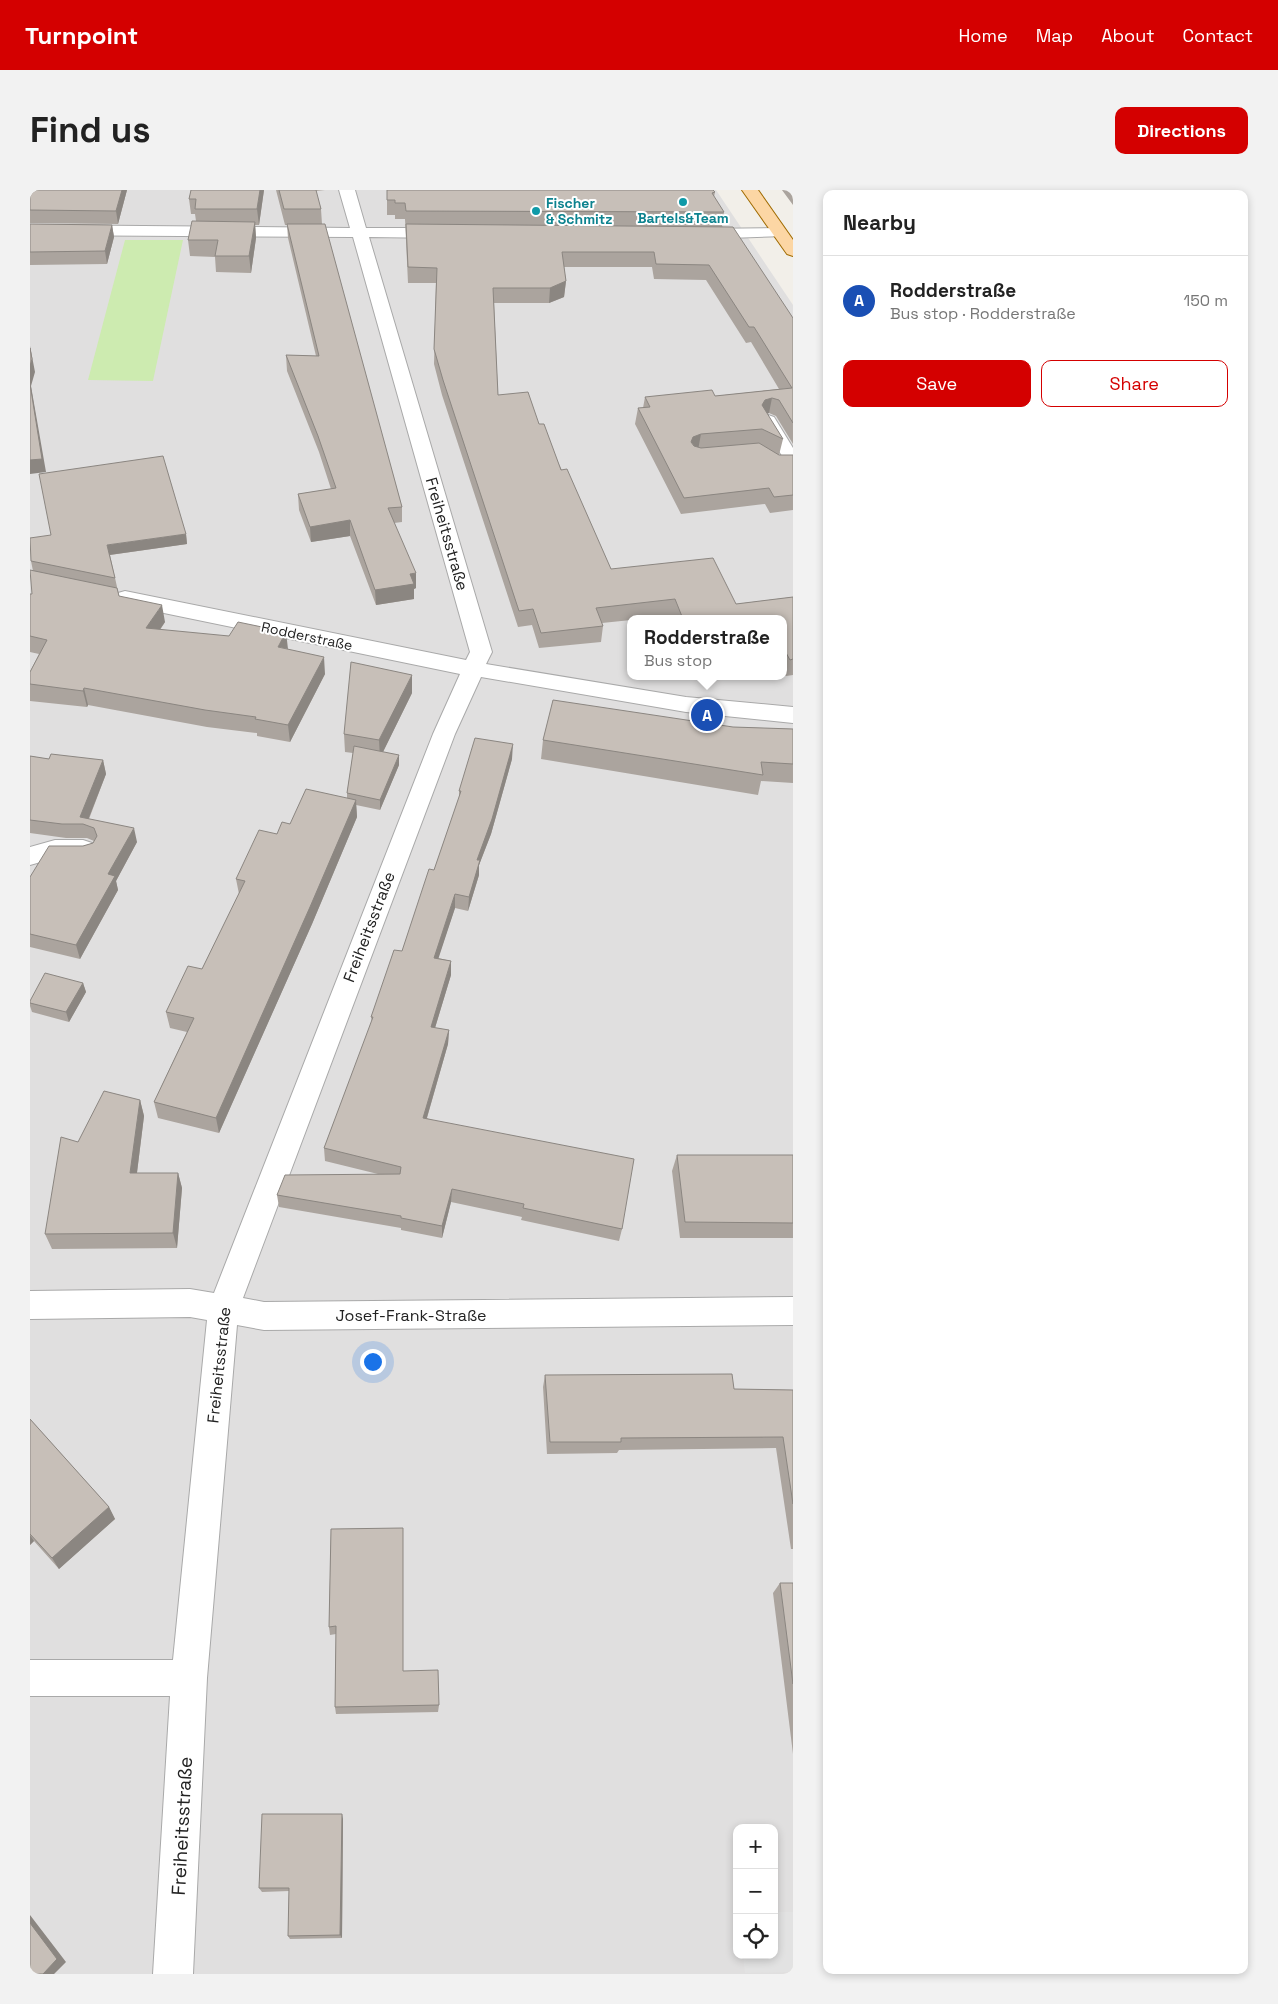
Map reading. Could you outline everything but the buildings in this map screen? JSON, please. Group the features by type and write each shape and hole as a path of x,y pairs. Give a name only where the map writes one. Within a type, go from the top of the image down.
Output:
{"main road":[{"path":"750,190 793,252"}],"street":[{"name":"Freiheitsstraße","path":"173,1974 190,1678 223,1310 444,734 481,652 347,190"},
{"path":"30,230 462,232"},
{"path":"685,234 779,233"},
{"name":"Rodderstraße","path":"102,594 474,670 678,704 762,714 793,715"},
{"path":"30,856 55,849 86,848"},
{"name":"Josef-Frank-Straße","path":"30,1305 190,1303 264,1316 793,1311"},
{"path":"30,1678 190,1678"}],"lane":[{"path":"768,420 793,463 782,464 774,460"}],"shaded area":[{"path":"30,190 716,190 793,305 793,1974 30,1974"},
{"path":"778,1912 793,1912 793,1972 745,1973 743,1959 778,1959"}],"green space":[{"path":"125,240 183,240 153,381 88,380"}],"place":[{"name":"Bartels&Team","path":"683,202"},
{"name":"Fischer & Schmitz","path":"536,211"},
{"name":"Rodderstraße","path":"707,715"}]}
